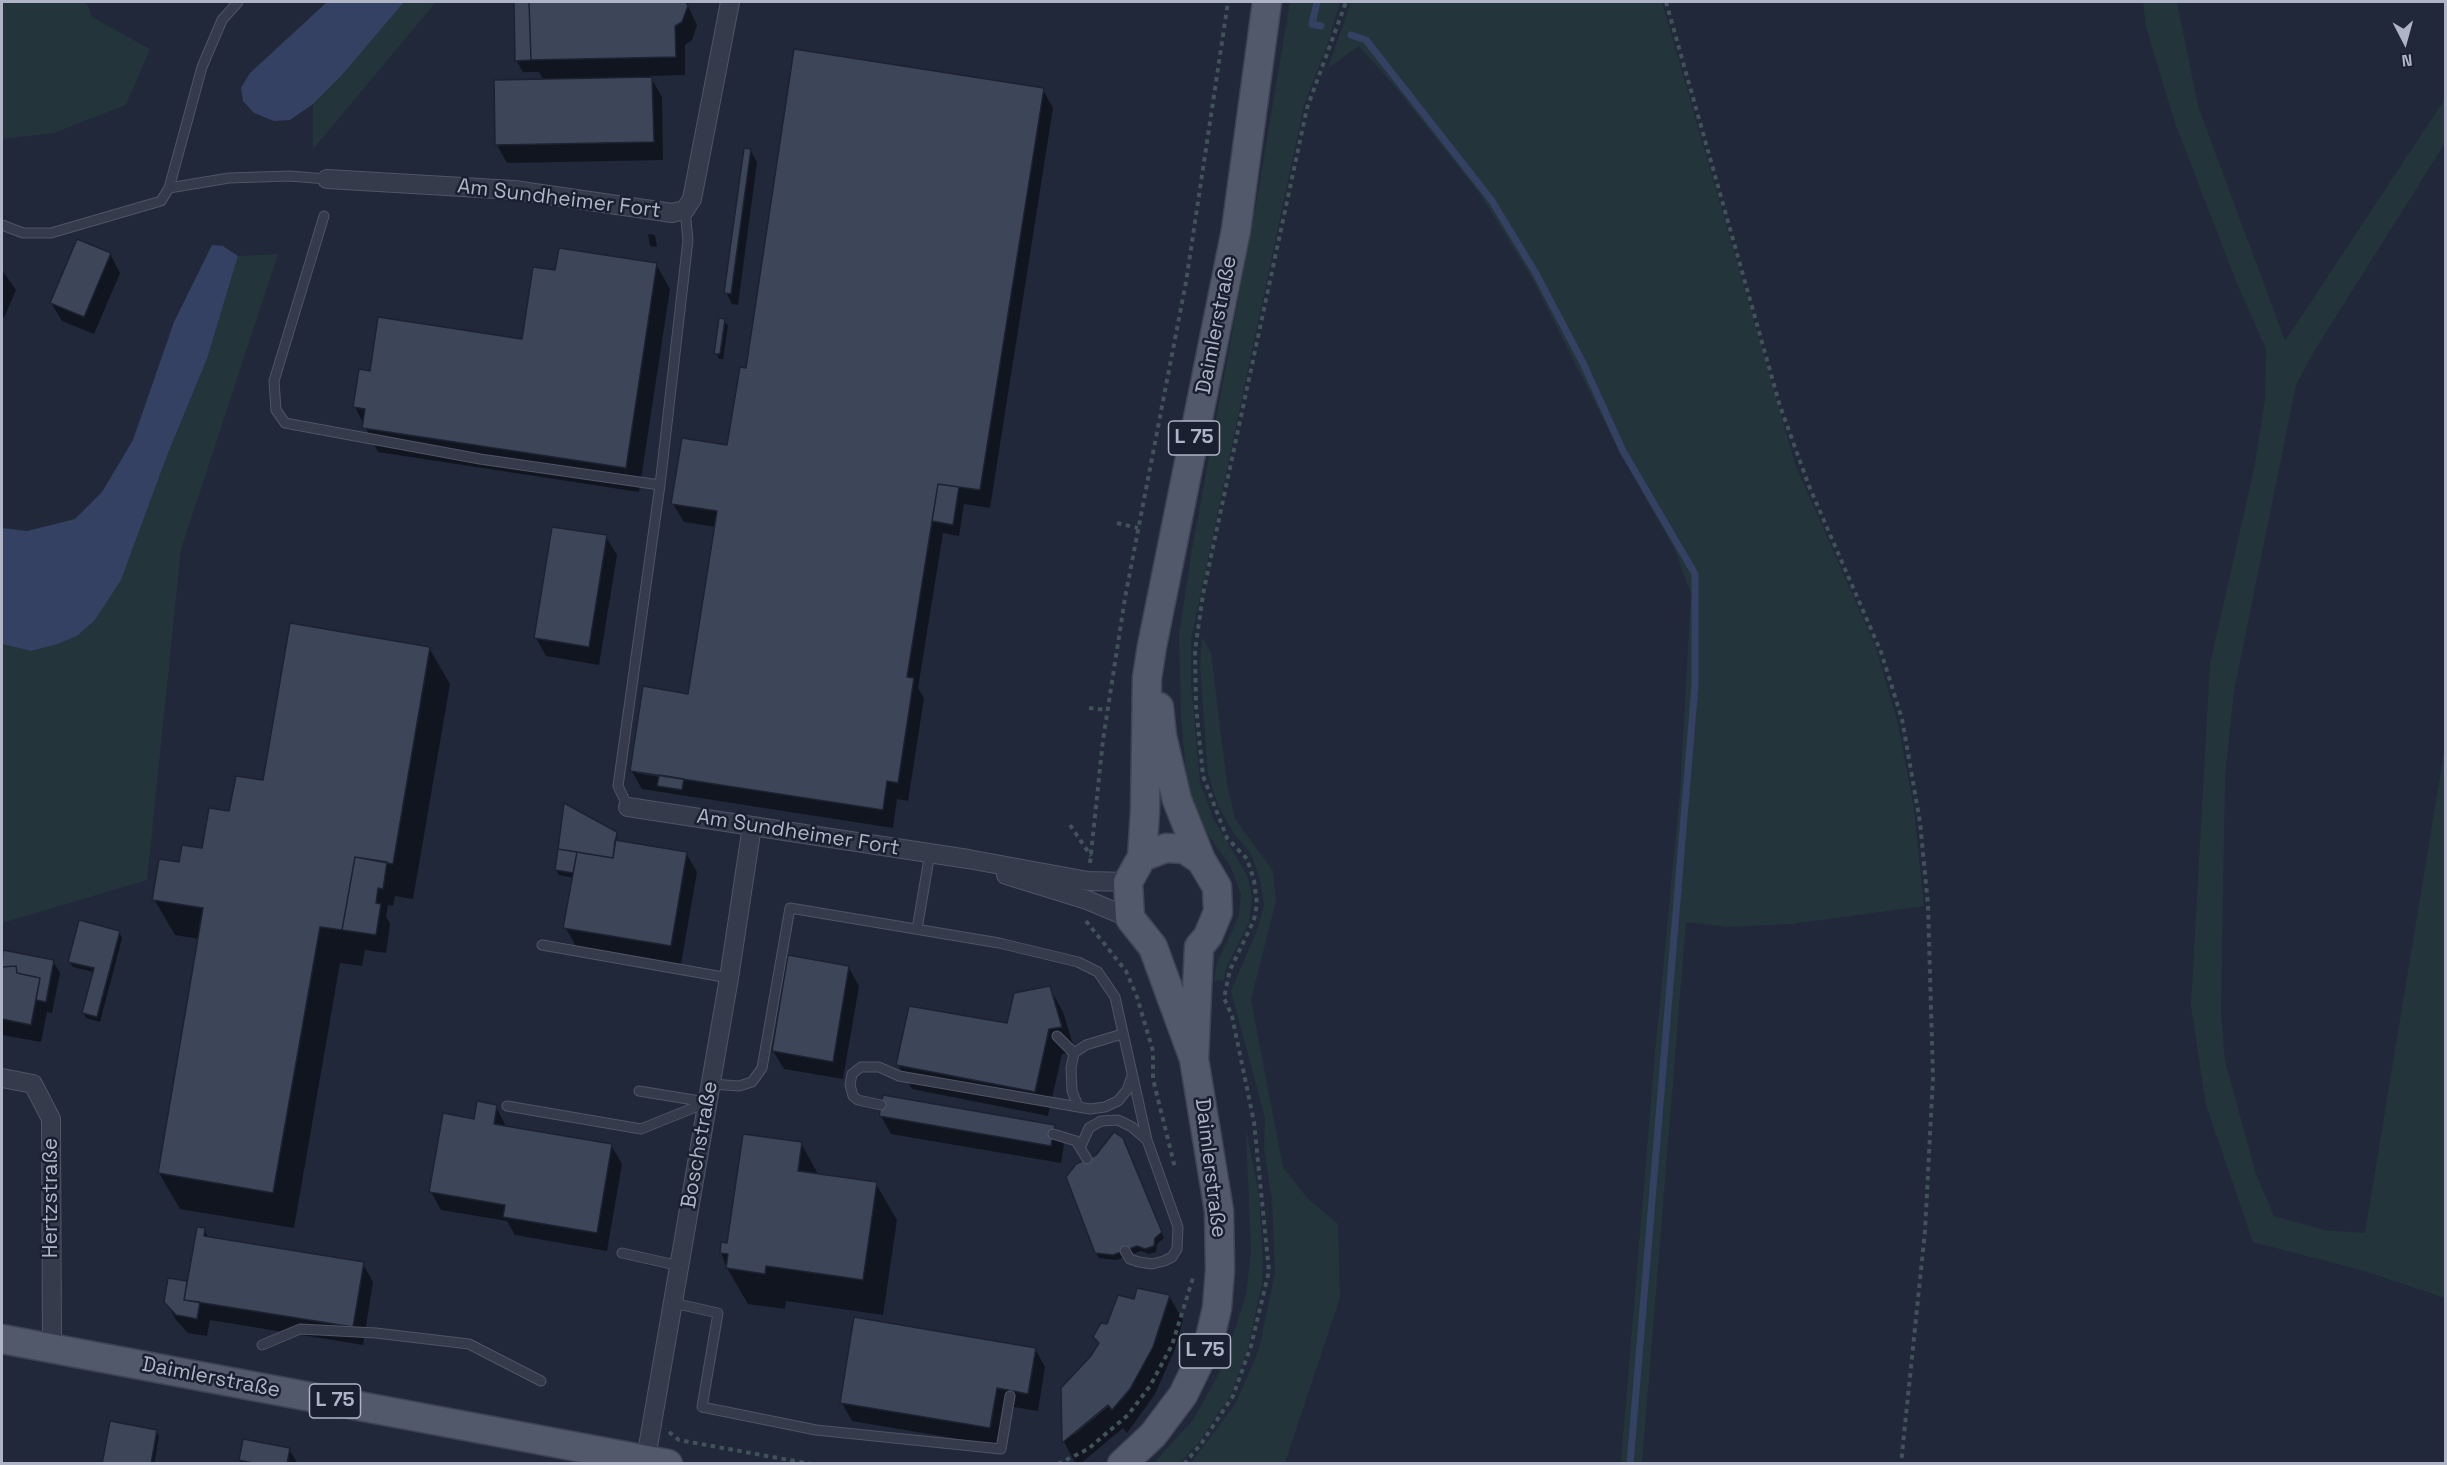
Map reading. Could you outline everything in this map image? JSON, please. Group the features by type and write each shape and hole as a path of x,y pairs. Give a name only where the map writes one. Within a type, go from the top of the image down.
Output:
{"main road":[{"name":"Daimlerstraße","path":"1128,882 1142,857 1147,688 1152,646 1236,230 1267,2"},
{"name":"Daimlerstraße","path":"1152,646 1165,747 1177,800 1201,860 1217,887 1218,912 1208,936 1199,947 1194,1059"},
{"path":"1142,857 1166,848 1184,849 1201,860"},
{"path":"1128,882 1130,918"},
{"name":"Daimlerstraße","path":"1122,1464 1153,1435 1183,1395 1209,1342 1217,1308 1220,1270 1219,1212 1194,1059 1153,947 1130,918"},
{"path":"1153,947 1176,952 1199,947"},
{"name":"Daimlerstraße","path":"2,1339 653,1462"}],"street":[{"name":"Am Sundheimer Fort","path":"327,179 514,190 672,213 685,210 692,199 730,2"},
{"name":"Am Sundheimer Fort","path":"628,807 968,859 1088,881 1128,882"},
{"name":"Boschstraße","path":"653,1462 673,1303 729,978 752,825"},
{"name":"Am Sundheimer Fort","path":"968,859 1013,878 1087,900 1130,918"},
{"name":"Hertzstraße","path":"2,1078 33,1084 51,1119 52,1347"}],"lane":[{"path":"2,225 23,233 51,233 161,201 169,188 202,67 222,20 238,2"},
{"path":"169,188 229,178 289,176 327,179"},
{"path":"628,807 618,786 660,486 688,240 685,210"},
{"path":"324,216 274,381 276,410 285,423 480,459 660,486"},
{"path":"917,929 930,853"},
{"path":"507,1106 641,1129 709,1093 752,1082 762,1068 790,908 1054,955 1078,962 1098,972 1115,997 1132,1076 1140,1099 1147,1140 1178,1227 1177,1249 1172,1257 1152,1264 1130,1258 1125,1251"},
{"path":"542,945 729,978"},
{"path":"1078,1106 1072,1091 1071,1068 1074,1053 1086,1045 1122,1034"},
{"path":"1057,1036 1074,1053"},
{"path":"881,1106 858,1100 853,1096 850,1085 852,1074 861,1067 879,1067 899,1076 1090,1109 1105,1107 1118,1101 1127,1090 1132,1076"},
{"path":"639,1091 709,1093"},
{"path":"1081,1146 1089,1128 1101,1121 1118,1120 1132,1127 1147,1140"},
{"path":"1053,1134 1067,1136 1081,1146 1087,1159"},
{"path":"622,1253 680,1266"},
{"path":"673,1303 718,1313 702,1407 816,1430 1001,1449 1010,1396"},
{"path":"262,1345 300,1329 376,1333 470,1344 541,1381"}],"path":[{"path":"1070,825 1091,856 1107,710 1138,528 1186,282 1227,2"},
{"path":"1226,983 1250,932 1257,904 1254,880 1247,859 1227,838 1203,776 1196,706 1195,651 1203,594 1307,108 1346,2"},
{"path":"1666,2 1780,406 1809,486 1881,652 1902,719 1920,822 1928,905 1933,1077 1925,1231 1901,1464"},
{"path":"1117,523 1138,528"},
{"path":"1089,708 1107,710"}],"shaded area":[{"path":"2,2 86,2 92,17 150,49 126,105 54,133 2,139"},
{"path":"404,2 436,2 313,149 313,104 342,75"},
{"path":"1290,2 1340,2 1329,40 1304,105 1191,639 1191,683 1200,783 1214,820 1247,875 1252,896 1249,923 1225,970 1224,980 1214,981 1217,963 1239,916 1241,894 1231,867 1204,829 1192,800 1186,775 1181,718 1179,635 1192,549 1256,204"},
{"path":"1351,2 1662,2 1795,464 1876,648 1898,724 1914,809 1924,906 1791,924 1729,927 1686,922 1642,1463 1621,1463 1654,1064 1680,792 1691,594 1675,550 1621,454 1532,278 1480,194 1397,89 1359,46 1328,68"},
{"path":"2143,2 2177,2 2198,106 2285,341 2445,99 2445,143 2313,353 2296,385 2234,691 2225,776 2221,1012 2225,1061 2256,1174 2274,1216 2325,1230 2365,1233 2445,746 2445,1298 2361,1270 2253,1242 2206,1105 2191,1005 2210,664 2254,469 2265,401 2266,349 2236,281 2175,123 2146,27"},
{"path":"278,254 181,549 147,880 2,923 2,644 31,651 77,636 95,620 121,580 168,453 207,359 238,256"},
{"path":"1202,637 1211,653 1227,784 1235,819 1273,871 1276,901 1251,1000 1283,1167 1308,1199 1338,1224 1340,1298 1285,1463 1191,1463 1236,1403 1259,1349 1275,1272 1272,1200 1264,1149 1265,1118 1231,991 1258,928 1264,905 1260,879 1251,854 1233,832 1218,806 1208,773 1200,667"},
{"path":"1246,1130 1259,1195 1263,1262 1262,1284 1248,1348 1230,1396 1198,1443 1180,1463 1154,1463 1192,1421 1205,1399 1223,1366 1246,1295 1251,1253"}],"water":[{"path":"327,2 404,2 342,75 313,104 290,120 274,121 254,113 243,101 241,88 250,73"},
{"path":"212,245 223,246 238,256 207,359 168,453 121,580 95,620 77,636 31,651 2,644 2,528 27,531 75,519 102,492 133,440 174,322"}],"building":[{"path":"514,2 529,2 531,60 515,61"},
{"path":"529,2 686,2 688,6 682,22 675,26 676,57 531,60"},
{"path":"794,49 1044,88 980,490 938,484 907,677 914,678 898,783 887,781 883,810 630,771 643,686 688,694 717,511 671,504 682,438 727,445 740,367 746,368"},
{"path":"652,77 654,142 495,145 494,80"},
{"path":"744,148 751,149 731,294 724,293"},
{"path":"77,239 111,253 84,317 50,303"},
{"path":"559,248 657,263 626,468 362,428 365,409 353,407 359,369 370,371 378,317 522,339 533,267 555,270"},
{"path":"719,318 725,319 720,354 714,354"},
{"path":"938,484 959,487 953,525 932,521"},
{"path":"552,527 607,535 589,647 534,638"},
{"path":"290,623 430,647 393,864 355,857 342,930 320,927 273,1193 158,1173 203,908 152,900 159,859 179,862 182,845 202,848 209,808 229,811 236,776 263,780"},
{"path":"659,775 684,779 682,790 657,786"},
{"path":"564,803 617,832 613,858 558,849"},
{"path":"615,840 687,852 671,946 563,928 577,852 613,858"},
{"path":"558,849 577,852 573,873 555,870"},
{"path":"355,857 387,862 383,889 378,888 376,903 381,904 376,935 342,930"},
{"path":"79,920 120,931 97,1017 82,1013 94,968 68,962"},
{"path":"3,950 54,960 46,1002 36,1000 40,978 17,973 16,966 2,967"},
{"path":"788,955 849,966 833,1062 772,1051"},
{"path":"16,966 17,973 40,978 31,1025 2,1019 2,967"},
{"path":"1050,986 1062,1027 1049,1029 1035,1092 896,1065 909,1006 1007,1023 1014,993"},
{"path":"883,1095 1055,1125 1051,1146 879,1116"},
{"path":"477,1101 497,1105 494,1124 612,1144 597,1233 503,1217 505,1205 429,1192 443,1113 474,1119"},
{"path":"1114,1132 1123,1138 1162,1232 1155,1238 1154,1246 1145,1249 1137,1246 1113,1255 1095,1253 1066,1177 1076,1164 1096,1155"},
{"path":"743,1134 802,1142 798,1171 877,1182 863,1280 766,1266 765,1274 726,1268 728,1254 720,1253 721,1242 727,1243"},
{"path":"197,1227 205,1228 204,1236 364,1262 353,1327 184,1300"},
{"path":"168,1278 187,1281 184,1300 200,1302 197,1319 176,1315 164,1302"},
{"path":"1137,1288 1170,1295 1153,1347 1130,1389 1112,1410 1108,1405 1062,1443 1061,1388 1090,1357 1099,1343 1093,1337 1101,1323 1107,1324 1118,1295 1134,1299"},
{"path":"854,1317 1036,1348 1028,1394 997,1388 990,1428 840,1403"},
{"path":"110,1421 157,1430 151,1464 102,1464"},
{"path":"243,1439 290,1448 287,1464 258,1464 239,1460"}],"waterway":[{"path":"1317,2 1312,24 1321,26"},
{"path":"1351,35 1366,40 1492,201 1535,272 1583,363 1623,451 1695,574 1695,685 1630,1464"}]}
